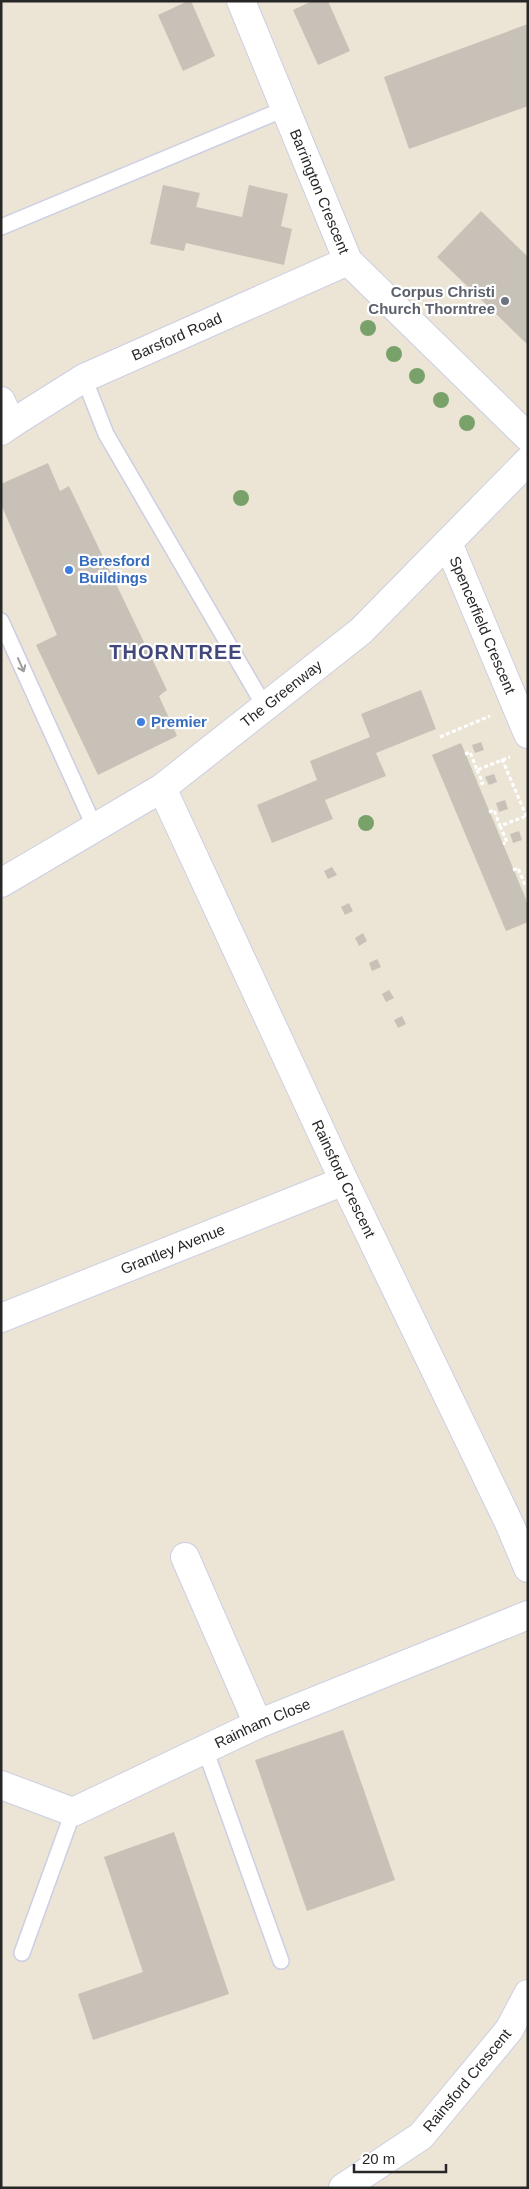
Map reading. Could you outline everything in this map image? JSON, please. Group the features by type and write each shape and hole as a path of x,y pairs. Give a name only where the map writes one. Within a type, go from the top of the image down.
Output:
{"street":[{"name":"Barrington Crescent","path":"241,1 287,108 348,260 528,438"},
{"name":"Barsford Road","path":"4,418 84,378 348,260"},
{"name":"The Greenway","path":"1,884 162,788 361,631 528,461"},
{"name":"Spencerfield Crescent","path":"448,543 528,734"},
{"name":"Rainsford Crescent","path":"162,788 344,1181 519,1521 528,1568"},
{"name":"Grantley Avenue","path":"1,1318 344,1181"},
{"path":"185,1557 258,1724"},
{"name":"Rainham Close","path":"72,1812 258,1724 528,1616"},
{"path":"1,1785 72,1812"},
{"name":"Rainsford Crescent","path":"343,2188 421,2136 508,2030 528,1994"}],"lane":[{"path":"1,227 287,108"},
{"path":"84,378 106,434 265,707"},
{"path":"1,621 95,828"},
{"path":"205,1749 281,1961"},
{"path":"22,1953 72,1812"}],"path":[{"path":"440,737 516,705"},
{"path":"465,754 470,752 483,782 478,785"},
{"path":"477,770 502,759 527,818 500,826"},
{"path":"489,812 494,810 507,842 502,844"},
{"path":"513,870 518,868 528,891"}],"building":[{"path":"191,1 215,56 183,71 158,15"},
{"path":"312,1 328,1 350,51 318,65 293,10"},
{"path":"528,24 528,106 409,149 384,77"},
{"path":"163,185 200,193 196,207 242,217 249,185 288,194 281,226 292,229 284,265 186,243 184,251 150,244"},
{"name":"Corpus Christi Church Thorntree","path":"481,211 528,257 528,345 437,257"},
{"name":"Beresford Buildings","path":"48,463 60,491 69,486 167,690 159,696 177,736 98,775 36,645 57,635 1,504 1,484"},
{"path":"421,690 436,729 376,753 386,776 325,800 333,819 272,843 257,805 317,780 310,761 370,737 361,714"},
{"path":"481,742 484,750 475,753 472,745"},
{"path":"461,743 528,904 528,922 506,931 432,755"},
{"path":"494,774 497,782 489,785 485,777"},
{"path":"505,800 508,809 499,812 496,803"},
{"path":"519,831 522,840 513,843 510,834"},
{"path":"332,867 337,875 328,879 324,871"},
{"path":"349,903 353,911 345,915 341,907"},
{"path":"363,933 367,941 359,946 355,938"},
{"path":"377,959 381,967 372,971 369,963"},
{"path":"389,990 394,998 386,1002 382,994"},
{"path":"402,1016 406,1024 398,1028 394,1020"},
{"path":"343,1730 395,1880 307,1911 255,1760"},
{"path":"174,1832 229,1994 93,2040 78,1994 143,1972 104,1857"}],"place":[{"name":"Corpus Christi Church Thorntree","path":"505,301"},
{"name":"Beresford Buildings","path":"69,570"},
{"name":"Premier","path":"141,722"}],"district":[{"name":"THORNTREE","path":"176,652"}]}
